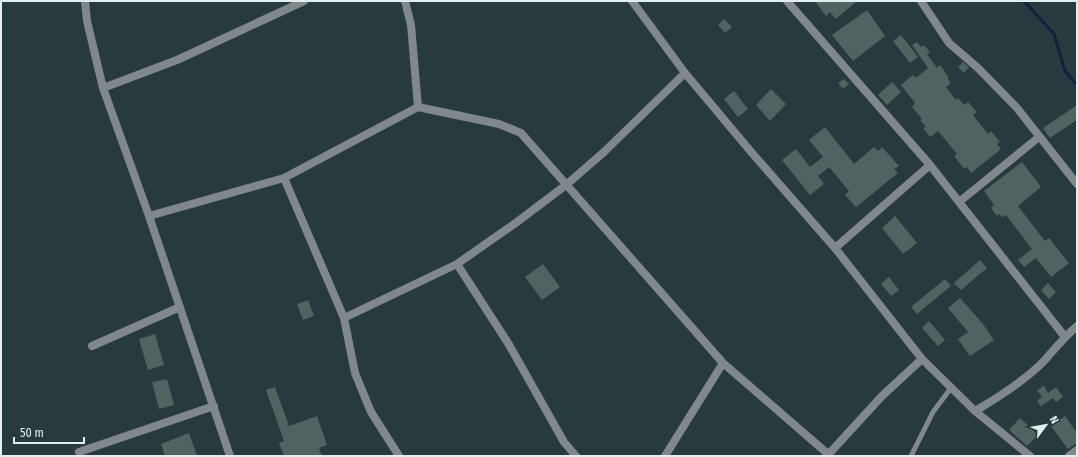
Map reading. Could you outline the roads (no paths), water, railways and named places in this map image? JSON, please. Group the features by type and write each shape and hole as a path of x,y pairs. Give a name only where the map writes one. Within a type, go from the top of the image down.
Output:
{"street":[{"path":"85,1 87,21 103,88 150,216 230,456"},
{"path":"103,88 177,60 304,1"},
{"path":"405,1 411,25 418,107"},
{"path":"632,1 684,73 752,154 836,248 922,359 1020,453 1030,456"},
{"path":"787,1 930,165 1065,337"},
{"path":"921,1 949,43 978,68 1016,108 1077,184"},
{"path":"344,318 457,264 566,185 604,152 684,73"},
{"path":"150,216 284,178 418,107 499,124 521,133 723,364 827,455 882,396 922,359"},
{"path":"959,202 1039,137"},
{"path":"836,248 930,165"},
{"path":"284,178 344,318 355,373 370,412 399,456"},
{"path":"457,264 508,343 564,442 576,456"},
{"path":"92,346 180,307"},
{"path":"975,411 1009,390 1042,362 1077,326"},
{"path":"665,456 723,364"},
{"path":"79,452 214,406"},
{"path":"1069,456 1077,450"}],"lane":[{"path":"911,456 933,412 951,388"}],"waterway":[{"path":"1022,1 1026,3 1054,34 1065,71 1075,83 1077,83"}]}
